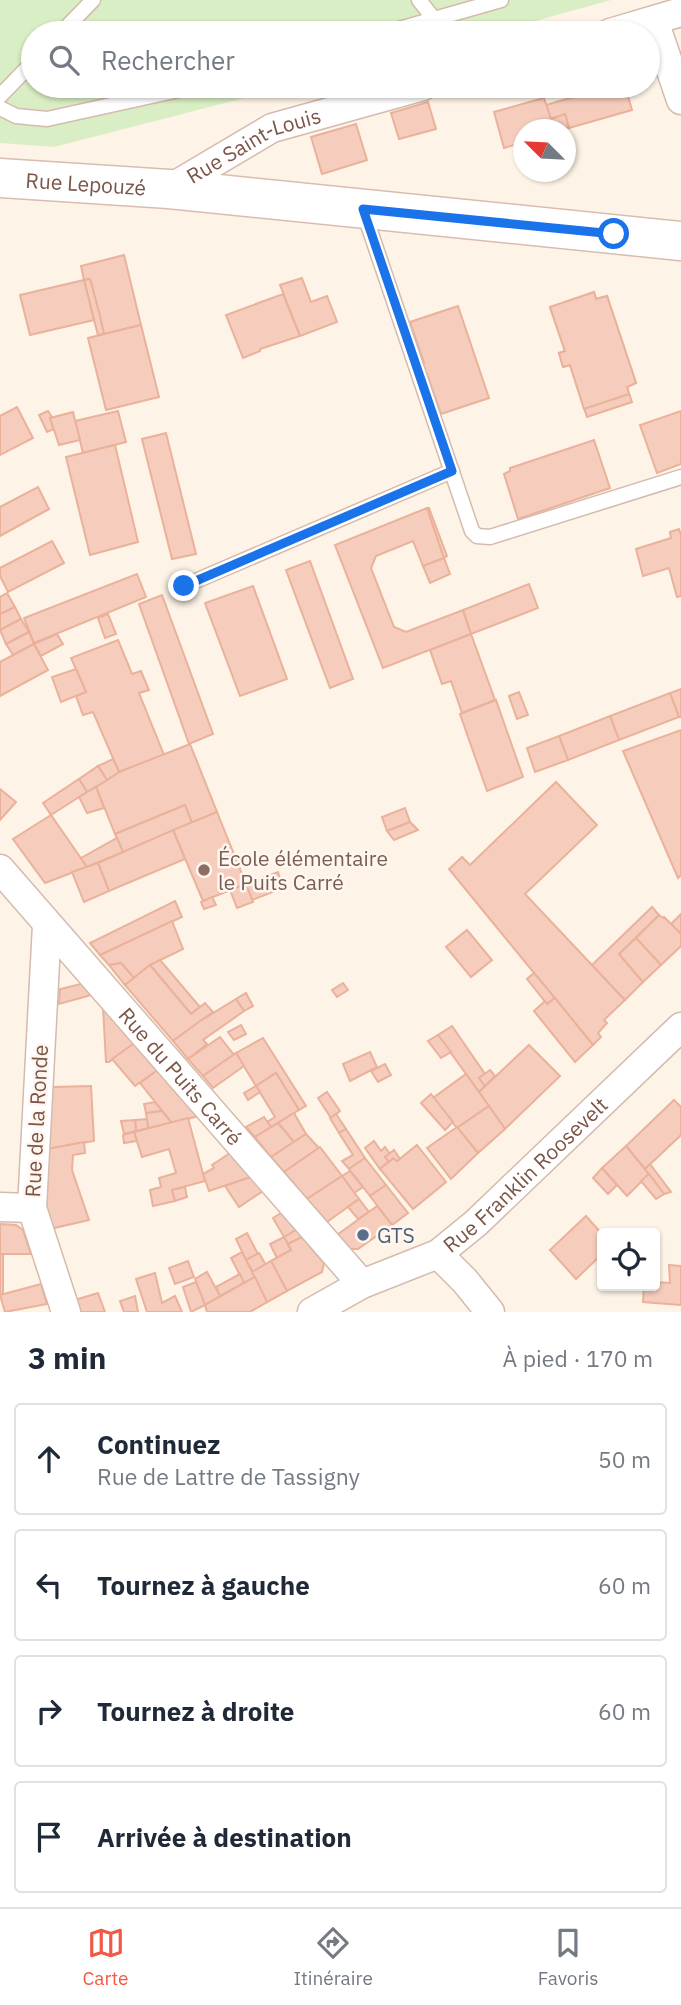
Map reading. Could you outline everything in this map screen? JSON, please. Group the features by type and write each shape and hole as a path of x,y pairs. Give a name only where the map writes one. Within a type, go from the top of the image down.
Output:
{"main road":[{"name":"Rue Lepouzé","path":"0,178 169,189 681,241"}],"street":[{"path":"654,21 681,12"},
{"path":"660,39 681,100"},
{"name":"Rue Saint-Louis","path":"169,189 272,128 380,98"},
{"name":"Rue du Puits Carré","path":"0,869 362,1284"},
{"name":"Rue de la Ronde","path":"47,925 32,1208 66,1312"},
{"name":"Rue Franklin Roosevelt","path":"312,1312 362,1284 438,1254 476,1223 681,1027"},
{"path":"0,1208 32,1208"},
{"path":"438,1254 490,1312"}],"lane":[{"path":"73,21 93,0"},
{"path":"419,0 434,19"},
{"path":"427,21 469,4 500,0"},
{"path":"0,96 21,74"},
{"path":"0,108 16,116 47,119 142,98"},
{"path":"363,209 472,531 477,536 490,537 681,477"},
{"path":"184,586 452,471"}],"green space":[{"path":"0,0 611,0 535,21 21,21 21,98 244,98 54,147 0,143"}],"building":[{"path":"544,98 551,119 513,119 513,145 504,148 494,112"},
{"path":"570,98 628,98 632,110 576,126 576,119 566,119 565,114 551,119 546,105"},
{"path":"428,102 436,129 399,139 391,113"},
{"path":"565,114 566,119 551,119"},
{"path":"356,124 367,160 322,174 311,137"},
{"path":"124,255 141,325 104,334 90,279 84,280 81,266"},
{"path":"302,278 311,302 327,296 337,322 300,336 280,285"},
{"path":"90,279 104,334 98,335 94,320 84,280"},
{"path":"84,280 94,320 30,335 20,295"},
{"path":"594,292 596,299 607,296 636,383 627,387 632,402 587,417 570,365 563,367 559,353 565,351 550,307"},
{"path":"594,292 596,299 607,296 636,383 627,387 629,394 584,409 570,365 563,367 559,353 565,351 550,307"},
{"path":"283,294 300,336 260,349 243,358 226,315"},
{"path":"458,306 489,398 441,414 427,374 423,376 419,365 424,363 410,322"},
{"path":"141,325 159,397 106,410 88,338"},
{"path":"17,407 33,438 0,455 0,416"},
{"path":"48,411 54,429 47,432 39,415"},
{"path":"118,411 126,442 83,453 75,421"},
{"path":"681,411 681,464 657,473 640,425"},
{"path":"73,412 80,440 59,445 50,418"},
{"path":"166,433 196,554 172,559 142,439"},
{"path":"594,440 610,488 518,519 504,474 510,471 510,468"},
{"path":"115,445 138,542 90,555 66,457"},
{"path":"38,487 49,509 0,536 0,507"},
{"path":"427,508 444,558 423,566 413,541 376,556 371,568 394,627 406,632 463,610 471,634 383,668 335,545"},
{"path":"427,508 447,556 444,558"},
{"path":"679,529 681,596 677,597 669,568 643,576 636,549 671,538 670,532"},
{"path":"52,541 64,563 8,592 0,576 0,568"},
{"path":"444,558 450,574 430,583 423,566"},
{"path":"310,561 353,679 330,688 286,570"},
{"path":"137,574 146,597 34,643 24,618"},
{"path":"529,584 538,608 471,634 463,610"},
{"path":"253,586 287,679 240,696 205,603"},
{"path":"7,593 15,607 0,614 0,597"},
{"path":"162,595 213,734 189,744 139,604"},
{"path":"15,607 21,619 0,630 0,614"},
{"path":"108,614 116,634 105,638 98,618"},
{"path":"21,619 29,632 6,644 0,630"},
{"path":"29,632 34,644 13,655 6,644"},
{"path":"57,634 63,644 41,656 34,644"},
{"path":"471,634 495,700 462,713 451,681 442,684 430,650"},
{"path":"118,640 132,674 141,671 149,690 139,693 164,755 119,772 93,712 83,715 76,696 86,692 71,658"},
{"path":"34,644 48,670 0,696 0,662"},
{"path":"76,669 86,692 61,702 52,677"},
{"path":"681,689 681,717 679,717 670,693"},
{"path":"519,692 528,715 517,719 509,696"},
{"path":"670,693 679,717 619,740 610,716"},
{"path":"496,700 523,777 487,791 460,714"},
{"path":"610,716 619,740 568,760 559,736"},
{"path":"681,730 681,875 678,878 623,751"},
{"path":"559,736 568,760 535,772 527,748"},
{"path":"190,744 217,812 192,823 185,805 115,834 96,787 119,772"},
{"path":"113,759 119,772 107,780 98,766"},
{"path":"98,766 107,780 87,792 79,779"},
{"path":"79,779 87,792 51,815 43,803"},
{"path":"556,782 597,825 525,894 625,1000 604,1020 607,1023 598,1033 601,1037 593,1045 449,869 462,857 470,865"},
{"path":"96,787 104,808 87,813 79,797"},
{"path":"0,789 16,802 0,820"},
{"path":"185,805 192,823 123,852 115,834"},
{"path":"405,808 410,822 387,831 382,817"},
{"path":"217,812 246,884 203,901 173,830"},
{"path":"51,815 87,867 45,883 13,839"},
{"path":"410,822 418,830 394,840 387,831"},
{"path":"173,830 185,859 109,891 98,863"},
{"path":"117,838 123,852 87,867 81,858"},
{"path":"98,863 109,891 84,902 72,872"},
{"path":"278,872 283,888 252,900 246,884"},
{"path":"246,884 253,902 237,908 230,890"},
{"path":"212,897 216,905 204,909 201,902"},
{"path":"175,901 182,917 100,955 90,943"},
{"path":"652,907 659,915 619,954 643,982 625,1000 592,965"},
{"path":"681,914 681,934 671,924"},
{"path":"659,915 681,934 681,946 661,965 636,938"},
{"path":"172,921 183,949 150,965 134,978 121,963 109,965 100,955"},
{"path":"467,930 492,960 471,977 446,947"},
{"path":"636,938 661,965 643,982 619,954"},
{"path":"160,960 200,1007 191,1014 150,965"},
{"path":"121,963 134,978 125,985 109,965"},
{"path":"150,965 191,1014 205,1003 213,1012 173,1041 125,985"},
{"path":"534,973 555,998 547,1004 527,979"},
{"path":"85,983 95,994 59,1004 60,989"},
{"path":"343,983 348,990 337,997 332,990"},
{"path":"246,993 253,1006 244,1011 236,999"},
{"path":"555,998 593,1045 575,1062 534,1011 545,1001 547,1004"},
{"path":"236,999 244,1011 203,1040 207,1044 188,1059 173,1041"},
{"path":"103,1007 136,1042 109,1062 106,1062"},
{"path":"241,1025 246,1034 234,1040 228,1032"},
{"path":"452,1026 485,1074 479,1078 485,1086 479,1092 438,1035"},
{"path":"438,1035 451,1052 441,1058 428,1041"},
{"path":"220,1037 234,1055 203,1076 188,1059"},
{"path":"263,1038 306,1106 299,1110 276,1073 256,1086 236,1053"},
{"path":"136,1042 159,1069 135,1086 112,1059"},
{"path":"529,1045 560,1076 505,1129 479,1092"},
{"path":"370,1052 377,1067 350,1081 343,1064"},
{"path":"236,1053 244,1066 213,1088 203,1076"},
{"path":"385,1064 391,1075 378,1082 371,1071"},
{"path":"159,1069 199,1116 172,1123 140,1083"},
{"path":"490,1070 495,1076 485,1086 479,1078"},
{"path":"276,1073 299,1110 271,1127 267,1122 275,1117 256,1086"},
{"path":"466,1074 489,1106 457,1128 433,1098"},
{"path":"91,1086 94,1141 47,1149 52,1087"},
{"path":"256,1086 260,1092 248,1100 244,1093"},
{"path":"327,1092 340,1111 331,1118 318,1098"},
{"path":"431,1094 453,1122 445,1130 421,1103"},
{"path":"674,1100 681,1107 681,1135 645,1169 626,1146"},
{"path":"155,1102 162,1111 146,1113 144,1104"},
{"path":"489,1106 505,1129 478,1153 457,1128"},
{"path":"162,1111 172,1123 148,1128 146,1113"},
{"path":"294,1113 306,1134 294,1142 278,1123"},
{"path":"336,1114 346,1129 339,1133 330,1118"},
{"path":"264,1117 271,1127 255,1137 246,1127"},
{"path":"188,1118 205,1181 172,1190 175,1201 153,1206 150,1190 161,1187 159,1178 176,1173 169,1149 142,1157 134,1132"},
{"path":"147,1119 148,1128 136,1131 135,1120"},
{"path":"135,1120 136,1131 124,1134 121,1121"},
{"path":"278,1123 294,1142 271,1157 255,1137"},
{"path":"457,1127 478,1153 451,1179 427,1148"},
{"path":"346,1129 365,1158 349,1169 342,1161 353,1155 339,1133"},
{"path":"134,1132 137,1141 124,1143 123,1135"},
{"path":"306,1134 319,1148 284,1172 271,1157"},
{"path":"374,1141 381,1151 385,1147 390,1154 385,1157 389,1162 380,1169 365,1148"},
{"path":"84,1142 85,1153 73,1155 72,1170 89,1220 50,1229 42,1205 47,1149"},
{"path":"417,1145 446,1182 413,1209 380,1169 393,1158 397,1161"},
{"path":"626,1146 649,1174 627,1196 602,1168"},
{"path":"320,1147 342,1176 307,1199 284,1172"},
{"path":"394,1150 400,1159 397,1161 393,1158 389,1162 385,1157"},
{"path":"230,1153 251,1177 209,1191 203,1174"},
{"path":"365,1158 386,1185 370,1196 349,1169"},
{"path":"650,1164 671,1192 664,1194 645,1169"},
{"path":"602,1168 617,1185 608,1194 593,1178"},
{"path":"350,1171 363,1187 354,1193 342,1176"},
{"path":"649,1174 664,1194 656,1199 641,1181"},
{"path":"342,1176 359,1199 327,1222 307,1199"},
{"path":"251,1177 263,1191 239,1207 225,1186"},
{"path":"386,1185 408,1213 392,1225 370,1196"},
{"path":"185,1187 187,1197 175,1201 172,1190"},
{"path":"359,1199 369,1212 358,1219 348,1207"},
{"path":"377,1206 392,1225 358,1249 349,1249 337,1235"},
{"path":"281,1213 296,1230 284,1237 273,1218"},
{"path":"586,1216 597,1228 597,1259 576,1279 550,1250"},
{"path":"0,1224 16,1225 23,1230 31,1254 0,1254"},
{"path":"296,1230 302,1237 288,1244 284,1237"},
{"path":"247,1233 258,1254 246,1260 236,1239"},
{"path":"284,1237 291,1250 277,1258 270,1244"},
{"path":"302,1237 324,1263 322,1272 287,1291 271,1261 291,1250 288,1244"},
{"path":"242,1252 255,1277 244,1283 231,1258"},
{"path":"259,1253 266,1265 253,1272 246,1260"},
{"path":"0,1254 3,1254 3,1294 0,1295"},
{"path":"188,1261 194,1277 175,1284 169,1268"},
{"path":"271,1261 287,1291 267,1302 252,1272"},
{"path":"669,1265 681,1266 681,1305 643,1302 644,1291 660,1291 660,1282 670,1283"},
{"path":"207,1272 220,1296 205,1305 195,1279"},
{"path":"155,1273 162,1303 175,1296 182,1312 147,1312 136,1279"},
{"path":"240,1274 244,1283 220,1296 216,1287"},
{"path":"255,1277 267,1302 250,1312 207,1312 205,1305"},
{"path":"196,1282 205,1305 191,1312 183,1287"},
{"path":"41,1284 47,1304 5,1312 0,1295"},
{"path":"98,1293 105,1312 79,1312 75,1300"},
{"path":"135,1296 138,1312 124,1312 120,1301"}],"place":[{"name":"École élémentaire le Puits Carré","path":"204,870"},
{"name":"GTS","path":"363,1235"}],"route":[{"path":"184,586 452,471 363,209 614,234"}]}
